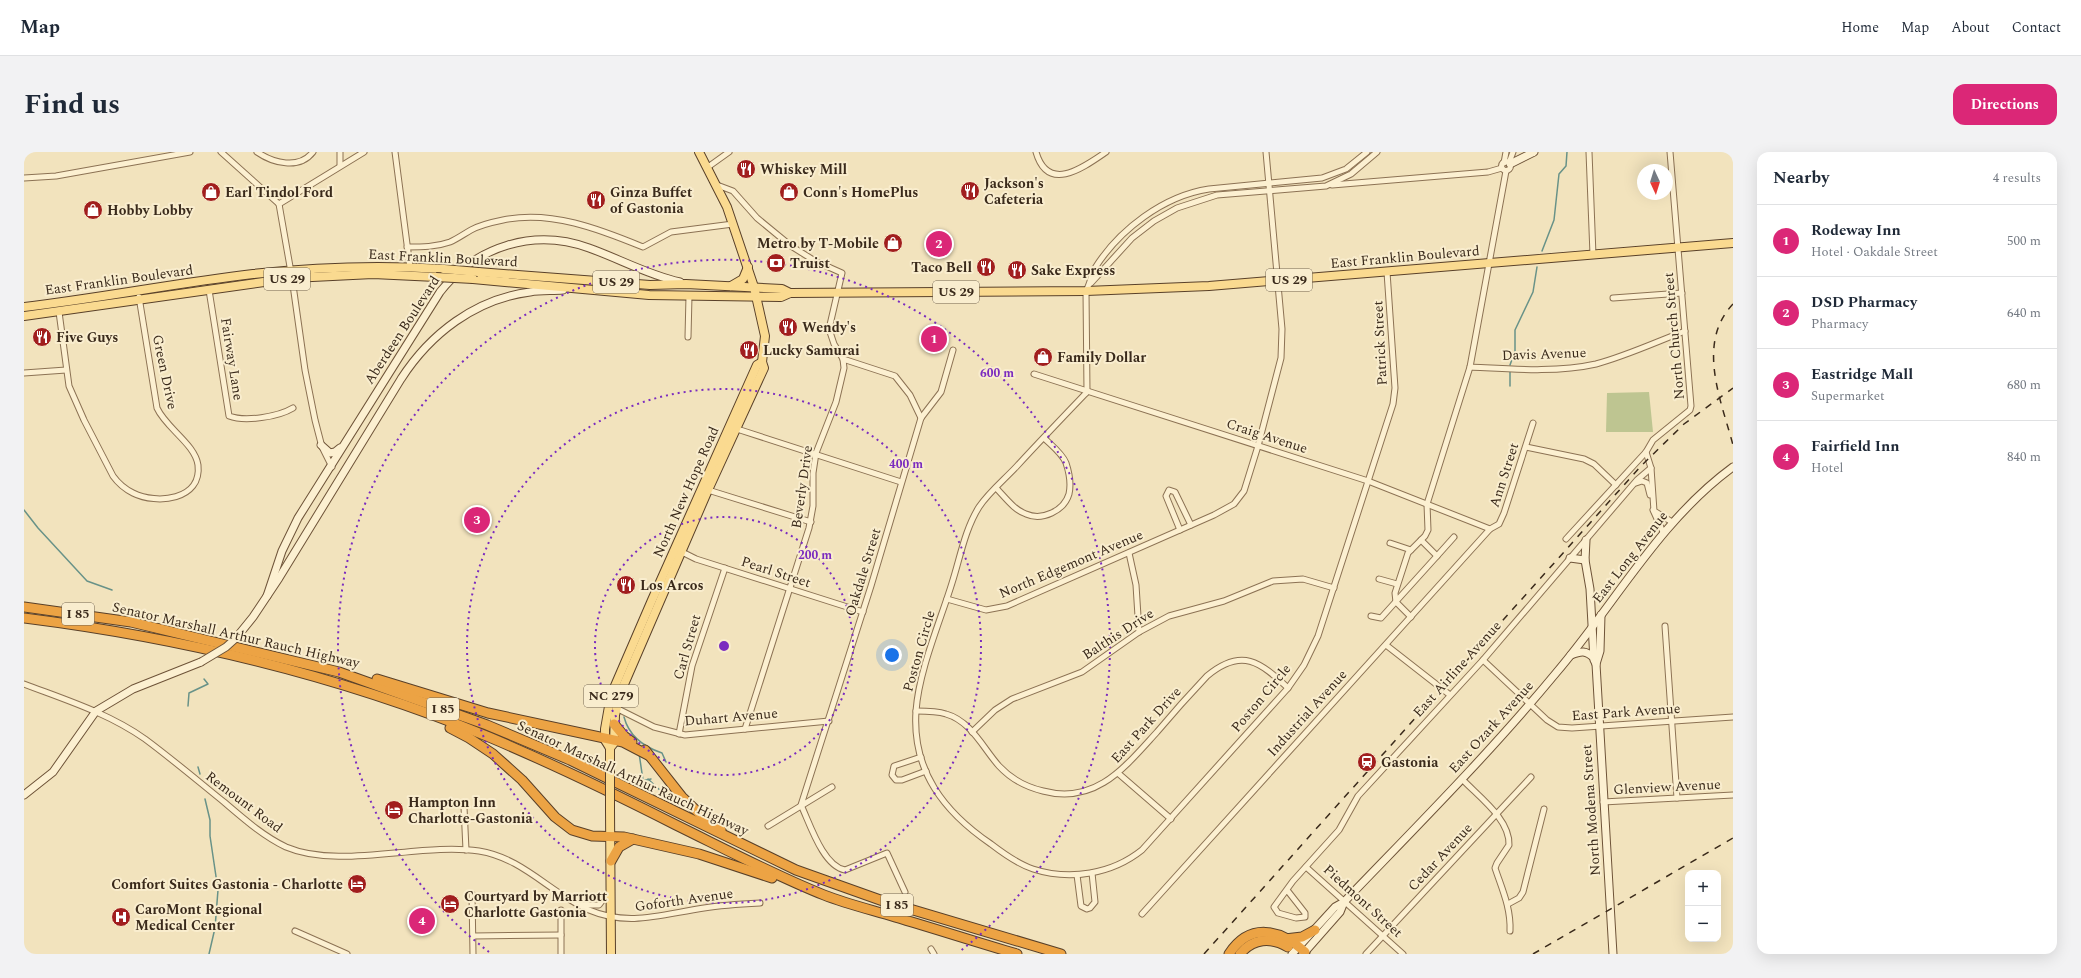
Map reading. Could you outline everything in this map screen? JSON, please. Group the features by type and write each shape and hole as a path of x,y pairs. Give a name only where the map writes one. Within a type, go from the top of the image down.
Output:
{"highway":[{"name":"Senator Marshall Arthur Rauch Highway","path":"24,607 131,622 339,672 487,725 570,760 796,870 856,892 1061,954"},
{"name":"Senator Marshall Arthur Rauch Highway","path":"25,618 137,635 229,654 332,682 416,710 533,756 619,796 751,862 826,896 1017,954"},
{"path":"339,672 402,685 488,713 610,742 633,746 648,755"},
{"path":"416,710 458,732 493,754 522,780 550,813 566,826 585,835 633,839 705,855 826,896"},
{"path":"614,724 624,736 644,750 687,802 738,843"},
{"path":"611,861 619,847 627,841 633,839"},
{"path":"1285,939 1302,937 1315,930"},
{"path":"1229,954 1239,941 1250,934 1269,932 1285,939 1299,952"},
{"path":"1240,954 1248,945 1255,942 1275,942 1299,952"},
{"path":"1275,942 1281,946 1284,954"}],"main road":[{"name":"NC 279","path":"699,152 717,185 733,224 757,297"},
{"path":"1506,166 1534,152"},
{"name":"Aberdeen Boulevard","path":"267,596 288,537 309,500 332,467 344,445 440,292 462,269 485,254 500,247 522,241 559,240 589,248 639,269 686,284"},
{"name":"East Franklin Boulevard","path":"24,307 245,275 373,274 473,279 582,289 689,296 781,297 790,293 1086,291 1278,281 1733,243"},
{"name":"East Franklin Boulevard","path":"24,316 139,301 291,275 363,267 444,269 650,285 686,284 782,288 790,293"},
{"path":"729,286 740,282 746,275 748,267"},
{"name":"Aberdeen Boulevard","path":"24,795 53,772 96,711 133,689 201,662 226,647 248,625 404,375 429,343 456,320 475,309 500,299 530,292 582,289"},
{"name":"North New Hope Road","path":"611,954 610,742 607,715 612,695 652,600 733,427 757,365 762,362 765,336 757,297"},
{"name":"North New Hope Road","path":"610,742 616,708 622,689 708,490 731,441 733,427"},
{"path":"321,446 327,451 333,453 344,445"},
{"name":"East Long Avenue","path":"1602,615 1663,532 1730,469"},
{"name":"North Modena Street","path":"1586,540 1585,560 1590,589 1613,954"},
{"path":"1570,558 1585,560"},
{"name":"North Modena Street","path":"1595,661 1600,651 1602,615"},
{"name":"East Ozark Avenue","path":"1299,952 1315,930 1335,907 1344,902 1462,779 1571,655 1602,615"},
{"name":"North Modena Street","path":"1592,629 1597,638 1600,651"},
{"path":"1571,655 1589,652 1595,661"},
{"name":"East Ozark Avenue","path":"1299,952 1340,912 1344,902"}],"street":[{"path":"24,178 63,175 190,152"},
{"path":"221,152 279,204 305,370 321,446 332,467"},
{"path":"257,152 266,158 287,164 300,162 313,152"},
{"path":"340,152 340,165"},
{"path":"279,204 340,165 364,152"},
{"path":"395,152 410,267"},
{"path":"708,168 729,152"},
{"path":"1036,152 1042,166 1048,171 1061,175 1080,169 1106,152"},
{"name":"North Edgemont Avenue","path":"947,599 986,610 1002,608 1224,510 1238,500 1244,491 1258,446 1281,358 1282,334 1271,191 1266,152"},
{"path":"1091,283 1094,270 1120,238 1146,216 1170,202 1202,190 1322,178 1352,166 1367,152"},
{"path":"1294,182 1326,186 1351,174 1377,152"},
{"path":"1411,617 1396,602 1395,593 1408,553 1421,540 1428,530 1427,504 1470,367 1506,166 1506,152"},
{"path":"1087,392 1086,291 1091,283 1132,238 1154,221 1178,208 1217,195 1488,172 1506,166 1513,152"},
{"path":"1589,152 1593,255"},
{"name":"North Church Street","path":"1646,452 1653,440 1690,410 1691,406 1670,152"},
{"path":"717,185 733,191 757,218 791,246 815,261 842,273 829,329 834,344 843,359 888,372 897,377 910,395 921,418"},
{"path":"407,247 430,247 449,242 473,229 503,220 529,217 571,222 609,233 643,247 671,232 733,224"},
{"name":"Patrick Street","path":"1368,481 1392,404 1395,388 1388,272"},
{"name":"Fairway Lane","path":"208,290 229,416 240,418 272,416 293,408"},
{"name":"Green Drive","path":"59,312 69,386 112,476 134,494 153,499 172,499 181,496 195,482 198,473 198,463 189,447 161,417 157,408 138,291"},
{"path":"1613,298 1682,293"},
{"path":"688,337 689,296"},
{"name":"Davis Avenue","path":"1470,367 1554,369 1587,365 1606,360 1685,331"},
{"name":"Oakdale Street","path":"801,805 863,612 921,418 941,392 953,350"},
{"name":"Beverly Drive","path":"745,729 790,590 810,522 816,453 836,402 843,375 843,359"},
{"path":"24,373 66,370"},
{"name":"Craig Avenue","path":"1034,374 1368,481 1490,529"},
{"name":"Poston Circle","path":"1087,392 996,488 975,514 921,680 916,710 917,737 921,757 926,771 940,798 956,817 973,832 1005,854 1032,868 1048,873 1077,875 1092,873 1114,867 1133,856 1148,844 1288,688 1313,649 1368,481"},
{"name":"Ann Street","path":"1490,529 1502,521 1533,423"},
{"path":"733,427 901,482"},
{"path":"996,488 1018,510 1031,516 1038,517 1050,514 1064,503 1069,492 1067,468 1064,458 1044,438"},
{"path":"1526,447 1584,459 1594,464 1616,485"},
{"path":"1646,452 1651,468 1654,512"},
{"path":"1566,539 1646,452"},
{"name":"East Airline Avenue","path":"1287,890 1305,913 1305,917 1296,918 1278,913 1274,907 1287,890 1306,867 1339,830 1358,796 1483,660 1634,484 1651,468"},
{"path":"1634,484 1642,481 1649,484 1652,509 1663,532"},
{"path":"708,490 810,522"},
{"path":"1180,530 1166,496 1169,490 1175,492 1191,525"},
{"path":"1654,512 1672,522"},
{"name":"Industrial Avenue","path":"1142,914 1490,529"},
{"path":"1371,616 1381,618 1454,537"},
{"path":"1421,540 1437,556"},
{"path":"1390,543 1411,550"},
{"name":"Pearl Street","path":"682,552 696,559 863,612"},
{"path":"1129,553 1136,585 1139,632"},
{"name":"Carl Street","path":"679,734 692,666 725,568"},
{"name":"Balthis Drive","path":"972,732 1003,704 1021,695 1054,684 1082,672 1139,632 1169,616 1224,601 1273,581 1303,579 1334,588"},
{"path":"1378,579 1397,584"},
{"path":"1665,626 1678,798"},
{"path":"1386,645 1450,695"},
{"name":"East Park Avenue","path":"1483,660 1529,704 1547,720 1558,727 1598,727 1733,717"},
{"name":"East Park Drive","path":"916,710 950,715 958,719 972,732 1008,774 1025,785 1055,794 1078,793 1101,785 1119,774 1207,676 1220,665 1234,661 1253,662 1268,670 1288,688"},
{"name":"Remount Road","path":"24,684 96,711 145,739 266,836 294,850 338,856 466,850 487,852 511,861 580,905 611,917"},
{"name":"Duhart Avenue","path":"616,708 654,727 679,734 829,721"},
{"path":"921,757 894,766 892,775 896,780 902,780 926,771"},
{"path":"1119,774 1171,819"},
{"name":"Cedar Avenue","path":"1366,954 1531,777"},
{"path":"1462,779 1504,825 1509,838 1506,851 1497,862 1496,868 1508,904 1511,918 1510,931"},
{"path":"768,826 832,787"},
{"name":"Glenview Avenue","path":"1603,802 1733,795"},
{"path":"801,805 824,854 834,866 845,870 886,853 905,892"},
{"path":"464,807 466,850"},
{"path":"1508,904 1519,898 1523,892 1544,809"},
{"name":"Piedmont Street","path":"1306,867 1403,954"},
{"path":"1077,875 1081,906 1087,909 1090,908 1095,902 1092,873"},
{"path":"472,894 473,954"},
{"path":"580,905 599,905 605,897 611,895"},
{"name":"Goforth Avenue","path":"611,917 628,919 645,918 712,907 760,903"},
{"path":"561,910 561,954"},
{"path":"295,931 340,953 347,954"},
{"path":"473,936 561,935"}],"green space":[{"path":"1649,392 1653,432 1606,432 1607,393"}],"waterway":[{"path":"1542,251 1554,220 1559,174 1566,166 1567,152"},
{"path":"1510,365 1515,351 1515,330 1533,292 1537,267"},
{"path":"1510,372 1510,386"},
{"path":"24,510 38,528 87,581 112,590"},
{"path":"188,706 189,693 208,684 204,679"},
{"path":"624,717 626,724 633,735 649,748 662,753 666,762"},
{"path":"639,753 643,780"},
{"path":"198,767 200,774"},
{"path":"648,779 663,793 685,806"},
{"path":"637,782 651,779"},
{"path":"205,799 210,820 210,836 218,890 215,928 209,954"}],"railway":[{"path":"1733,304 1722,319 1716,336 1714,354 1718,391 1733,445"},
{"path":"1204,954 1641,466 1684,424 1733,388"},
{"path":"1533,954 1733,838"}],"place":[{"name":"Whiskey Mill","path":"746,169"},
{"name":"Jackson's Cafeteria","path":"970,191"},
{"name":"Earl Tindol Ford","path":"211,192"},
{"name":"Conn's HomePlus","path":"789,192"},
{"name":"Ginza Buffet of Gastonia","path":"596,200"},
{"name":"Hobby Lobby","path":"93,210"},
{"name":"Metro by T-Mobile","path":"893,243"},
{"name":"DSD Pharmacy","path":"939,244"},
{"name":"Truist","path":"776,263"},
{"name":"Taco Bell","path":"986,267"},
{"name":"Sake Express","path":"1017,270"},
{"name":"Wendy's","path":"788,327"},
{"name":"Five Guys","path":"42,337"},
{"name":"Rodeway Inn","path":"934,339"},
{"name":"Lucky Samurai","path":"749,350"},
{"name":"Family Dollar","path":"1043,357"},
{"name":"Eastridge Mall","path":"477,520"},
{"name":"Los Arcos","path":"626,585"},
{"name":"Gastonia","path":"1367,762"},
{"name":"Hampton Inn Charlotte-Gastonia","path":"394,810"},
{"name":"Comfort Suites Gastonia - Charlotte","path":"357,884"},
{"name":"Courtyard by Marriott Charlotte Gastonia","path":"450,904"},
{"name":"CaroMont Regional Medical Center","path":"121,917"},
{"name":"Fairfield Inn","path":"422,921"}]}
